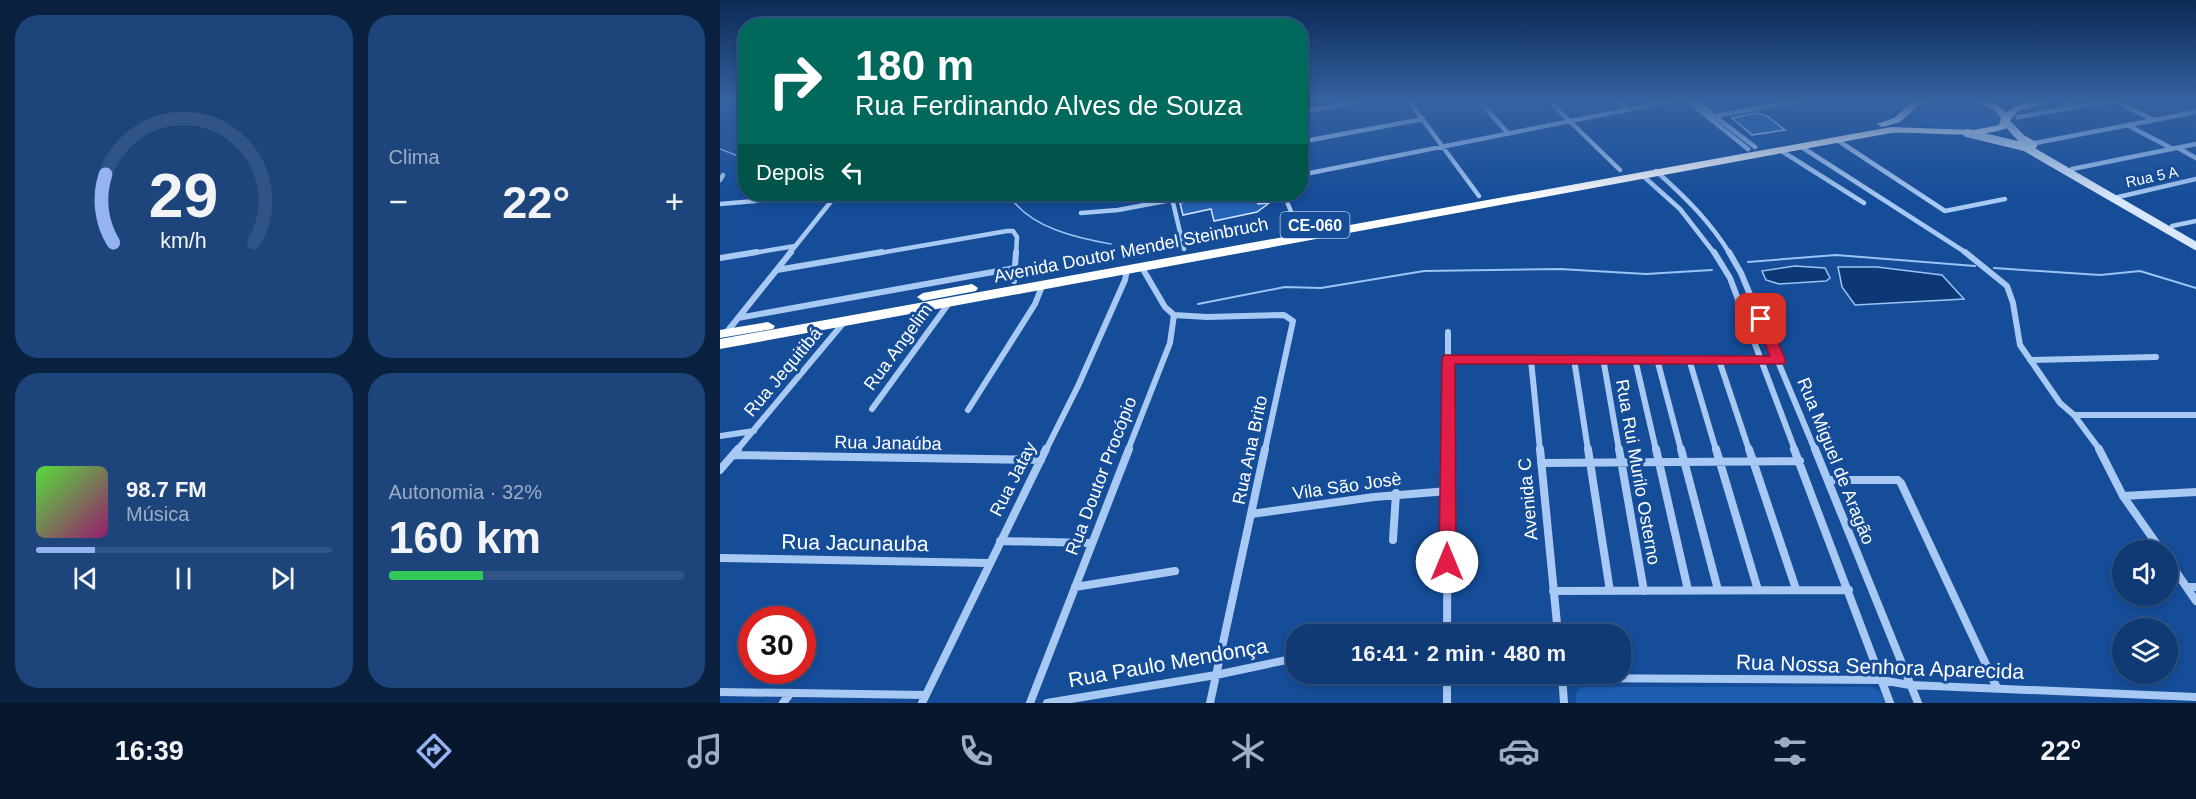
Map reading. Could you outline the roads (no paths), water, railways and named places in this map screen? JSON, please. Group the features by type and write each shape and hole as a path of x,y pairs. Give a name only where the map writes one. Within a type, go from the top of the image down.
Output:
{"highway":[{"name":"Avenida Doutor Mendel Steinbruch","path":"722,337 1014,280 1831,134"},
{"name":"Avenida Doutor Mendel Steinbruch","path":"722,337 846,321 1656,171 1874,134"}],"street":[{"path":"1308,141 1344,134"},
{"path":"1434,134 1479,196"},
{"path":"1308,173 1499,134"},
{"path":"1583,134 1620,171"},
{"path":"1732,134 1752,148"},
{"path":"1736,134 1752,148"},
{"path":"1967,134 2025,147 2196,239"},
{"path":"2020,134 2030,144 2196,246"},
{"path":"2030,144 2085,134"},
{"path":"2144,134 2196,158"},
{"path":"1837,140 1945,211 1954,211 2005,198"},
{"path":"2072,169 2196,144"},
{"path":"1800,146 1979,261 2007,286 2011,295 2017,335 2030,360 2060,403 2074,415 2105,456 2111,475 2123,496 2154,540"},
{"path":"1780,150 1864,203"},
{"name":"Rua Miguel de Aragão","path":"1656,171 1689,201 1718,234 1743,277 1828,480 1917,703"},
{"name":"Rua Miguel de Aragão","path":"1641,174 1663,192 1700,232 1730,278 1890,703"},
{"name":"Rua 5 A","path":"2117,197 2196,179"},
{"path":"720,204 755,201"},
{"path":"722,337 831,201"},
{"path":"1081,213 1118,210 1153,201"},
{"path":"1173,201 1184,249"},
{"path":"1287,201 1298,229"},
{"path":"2172,226 2196,221"},
{"path":"777,270 1007,231 1016,233 1014,280"},
{"path":"720,258 795,246"},
{"path":"1141,266 1165,307 1174,315"},
{"path":"738,318 1015,268"},
{"name":"Rua Jatay","path":"924,699 1078,386 1125,280 1127,268"},
{"path":"1730,278 1743,277"},
{"path":"968,410 1035,304 1043,284"},
{"name":"Rua Angelim","path":"872,409 949,302"},
{"name":"Rua Ana Brito","path":"1174,315 1207,317 1284,315 1293,321 1210,703"},
{"name":"Rua Doutor Procópio","path":"1030,703 1170,343 1174,315"},
{"name":"Rua Jequitibá","path":"720,470 846,321"},
{"path":"1447,624 1448,332"},
{"path":"2030,360 2156,357"},
{"path":"1448,359 1603,358 1779,361"},
{"name":"Rua Rui Murilo Osterno","path":"1603,358 1623,461 1644,591"},
{"path":"1574,359 1610,591"},
{"path":"1635,359 1689,590"},
{"path":"1657,359 1718,590"},
{"path":"1689,359 1758,590"},
{"name":"Avenida C","path":"1531,360 1557,624"},
{"path":"1719,360 1796,590"},
{"path":"2074,415 2196,415"},
{"path":"720,436 754,430"},
{"name":"Rua Janaúba","path":"734,455 1041,460"},
{"path":"1541,463 1800,461"},
{"path":"1828,480 1898,480 1901,483 1996,688"},
{"name":"Vila São Josè","path":"1251,514 1356,502 1396,493 1448,490"},
{"path":"2123,496 2196,492"},
{"path":"1393,540 1396,493"},
{"path":"1000,541 1091,543"},
{"name":"Rua Jacunauba","path":"720,558 989,563"},
{"path":"1075,587 1175,571"},
{"path":"2178,574 2196,601"},
{"path":"2187,587 2196,587"},
{"path":"1554,591 1849,590"},
{"name":"Rua Paulo Mendonça","path":"1047,703 1216,675 1286,660"},
{"name":"Rua Nossa Senhora Aparecida","path":"1631,677 1881,680 1910,685 2196,697"},
{"path":"1447,684 1448,703"},
{"path":"1563,684 1564,703"},
{"path":"720,692 786,699 924,699"}],"waterway":[{"path":"720,149 738,156"},
{"path":"1014,201 1031,217 1056,230 1111,244"},
{"path":"1748,262 1836,255 1975,266"},
{"path":"1994,268 2100,275 2140,271 2196,288"},
{"path":"1198,304 1285,287 1321,288 1424,271 1560,269 1646,274 1712,270"}]}
